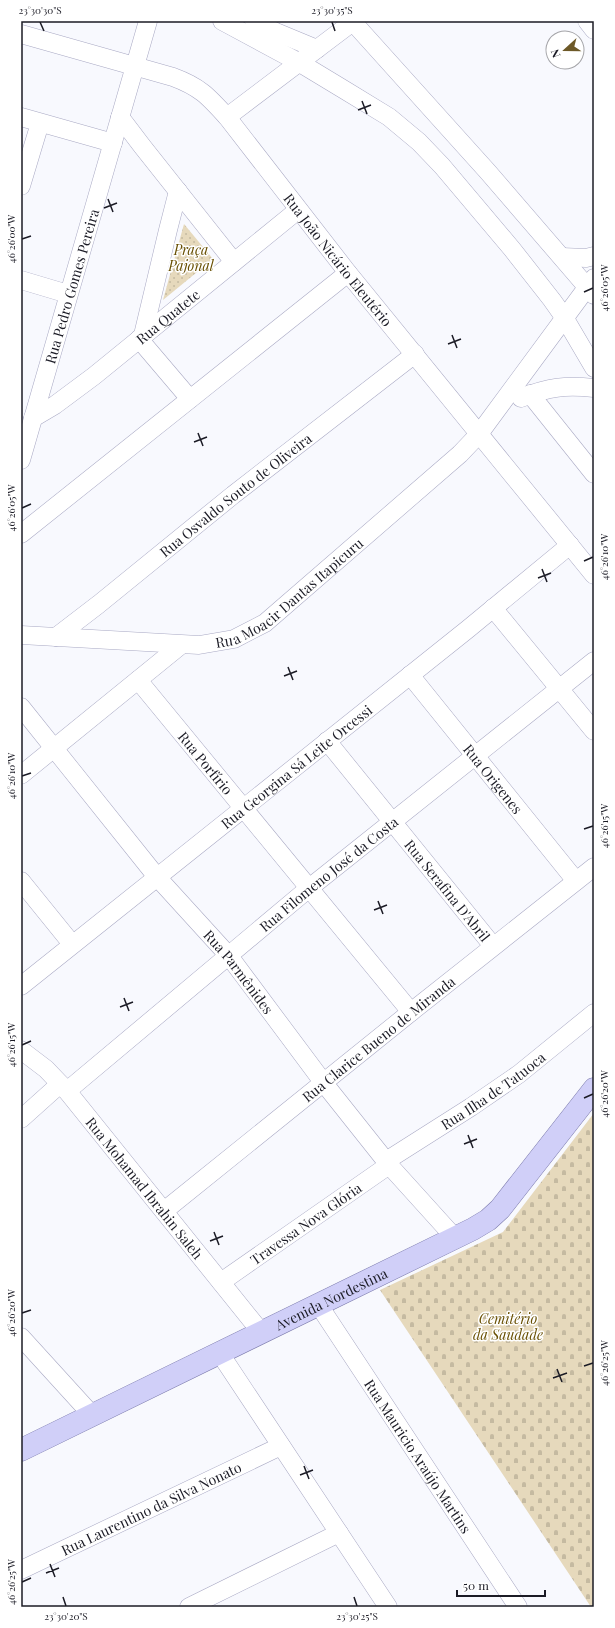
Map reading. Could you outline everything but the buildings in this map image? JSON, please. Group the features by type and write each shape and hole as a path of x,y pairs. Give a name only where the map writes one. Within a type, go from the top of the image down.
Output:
{"main road":[{"name":"Avenida Nordestina","path":"21,1450 455,1238 488,1220 500,1209 594,1088"}],"street":[{"name":"Rua Pedro Gomes Pereira","path":"23,449 148,21"},
{"path":"222,21 300,63 389,118 420,142 512,249 564,317 594,368"},
{"path":"254,21 317,49"},
{"path":"227,117 300,63 353,21 562,257 592,286"},
{"path":"587,21 594,30"},
{"name":"Rua João Nicário Eleutério","path":"21,34 191,83 210,99 227,117 348,273 594,575"},
{"path":"21,117 113,142"},
{"path":"120,117 234,262"},
{"path":"21,186 40,122"},
{"path":"178,192 141,337 190,398"},
{"name":"Rua Quatete","path":"33,418 94,376 298,210"},
{"path":"562,257 580,258 594,256"},
{"path":"21,534 348,273"},
{"path":"21,280 68,294"},
{"name":"Rua Moacir Dantas Itapicuru","path":"21,635 199,645 234,639 265,623 460,454 479,434 564,317 592,286"},
{"name":"Rua Osvaldo Souto de Oliveira","path":"56,636 99,604 233,495 415,354"},
{"path":"500,406 549,388 562,386 594,388"},
{"path":"530,394 594,474"},
{"name":"Rua Georgina Sá Leite Orcessi","path":"21,986 570,545"},
{"path":"493,608 594,731"},
{"path":"21,775 181,645"},
{"name":"Rua Filomeno José da Costa","path":"21,1119 63,1088 229,956 308,889 594,662"},
{"name":"Rua Origenes","path":"410,675 576,881"},
{"name":"Rua Porfírio","path":"138,680 410,1012"},
{"name":"Rua Parmênides","path":"21,708 157,876 229,956 323,1082 387,1163 455,1238"},
{"name":"Rua Serafina D'Abril","path":"327,741 493,946"},
{"name":"Rua Clarice Bueno de Miranda","path":"164,1211 410,1012 594,867"},
{"path":"21,881 72,944"},
{"name":"Rua Ilha de Tatuoca","path":"387,1163 519,1074 594,1014"},
{"name":"Rua Mohamad Ibrahin Saleh","path":"21,1050 46,1069 63,1088 261,1332"},
{"name":"Travessa Nova Glória","path":"221,1282 387,1163"},
{"name":"Rua Mauricio Araújo Martins","path":"318,1304 518,1607"},
{"path":"21,1337 92,1415"},
{"path":"219,1352 388,1607"},
{"name":"Rua Laurentino da Silva Nonato","path":"21,1570 281,1446"},
{"path":"189,1607 339,1533"}],"green space":[{"name":"Praça Pajonal","path":"184,224 213,259 163,300"},
{"name":"Cemitério da Saudade","path":"594,1113 594,1607 591,1607 380,1290 503,1232"}]}
